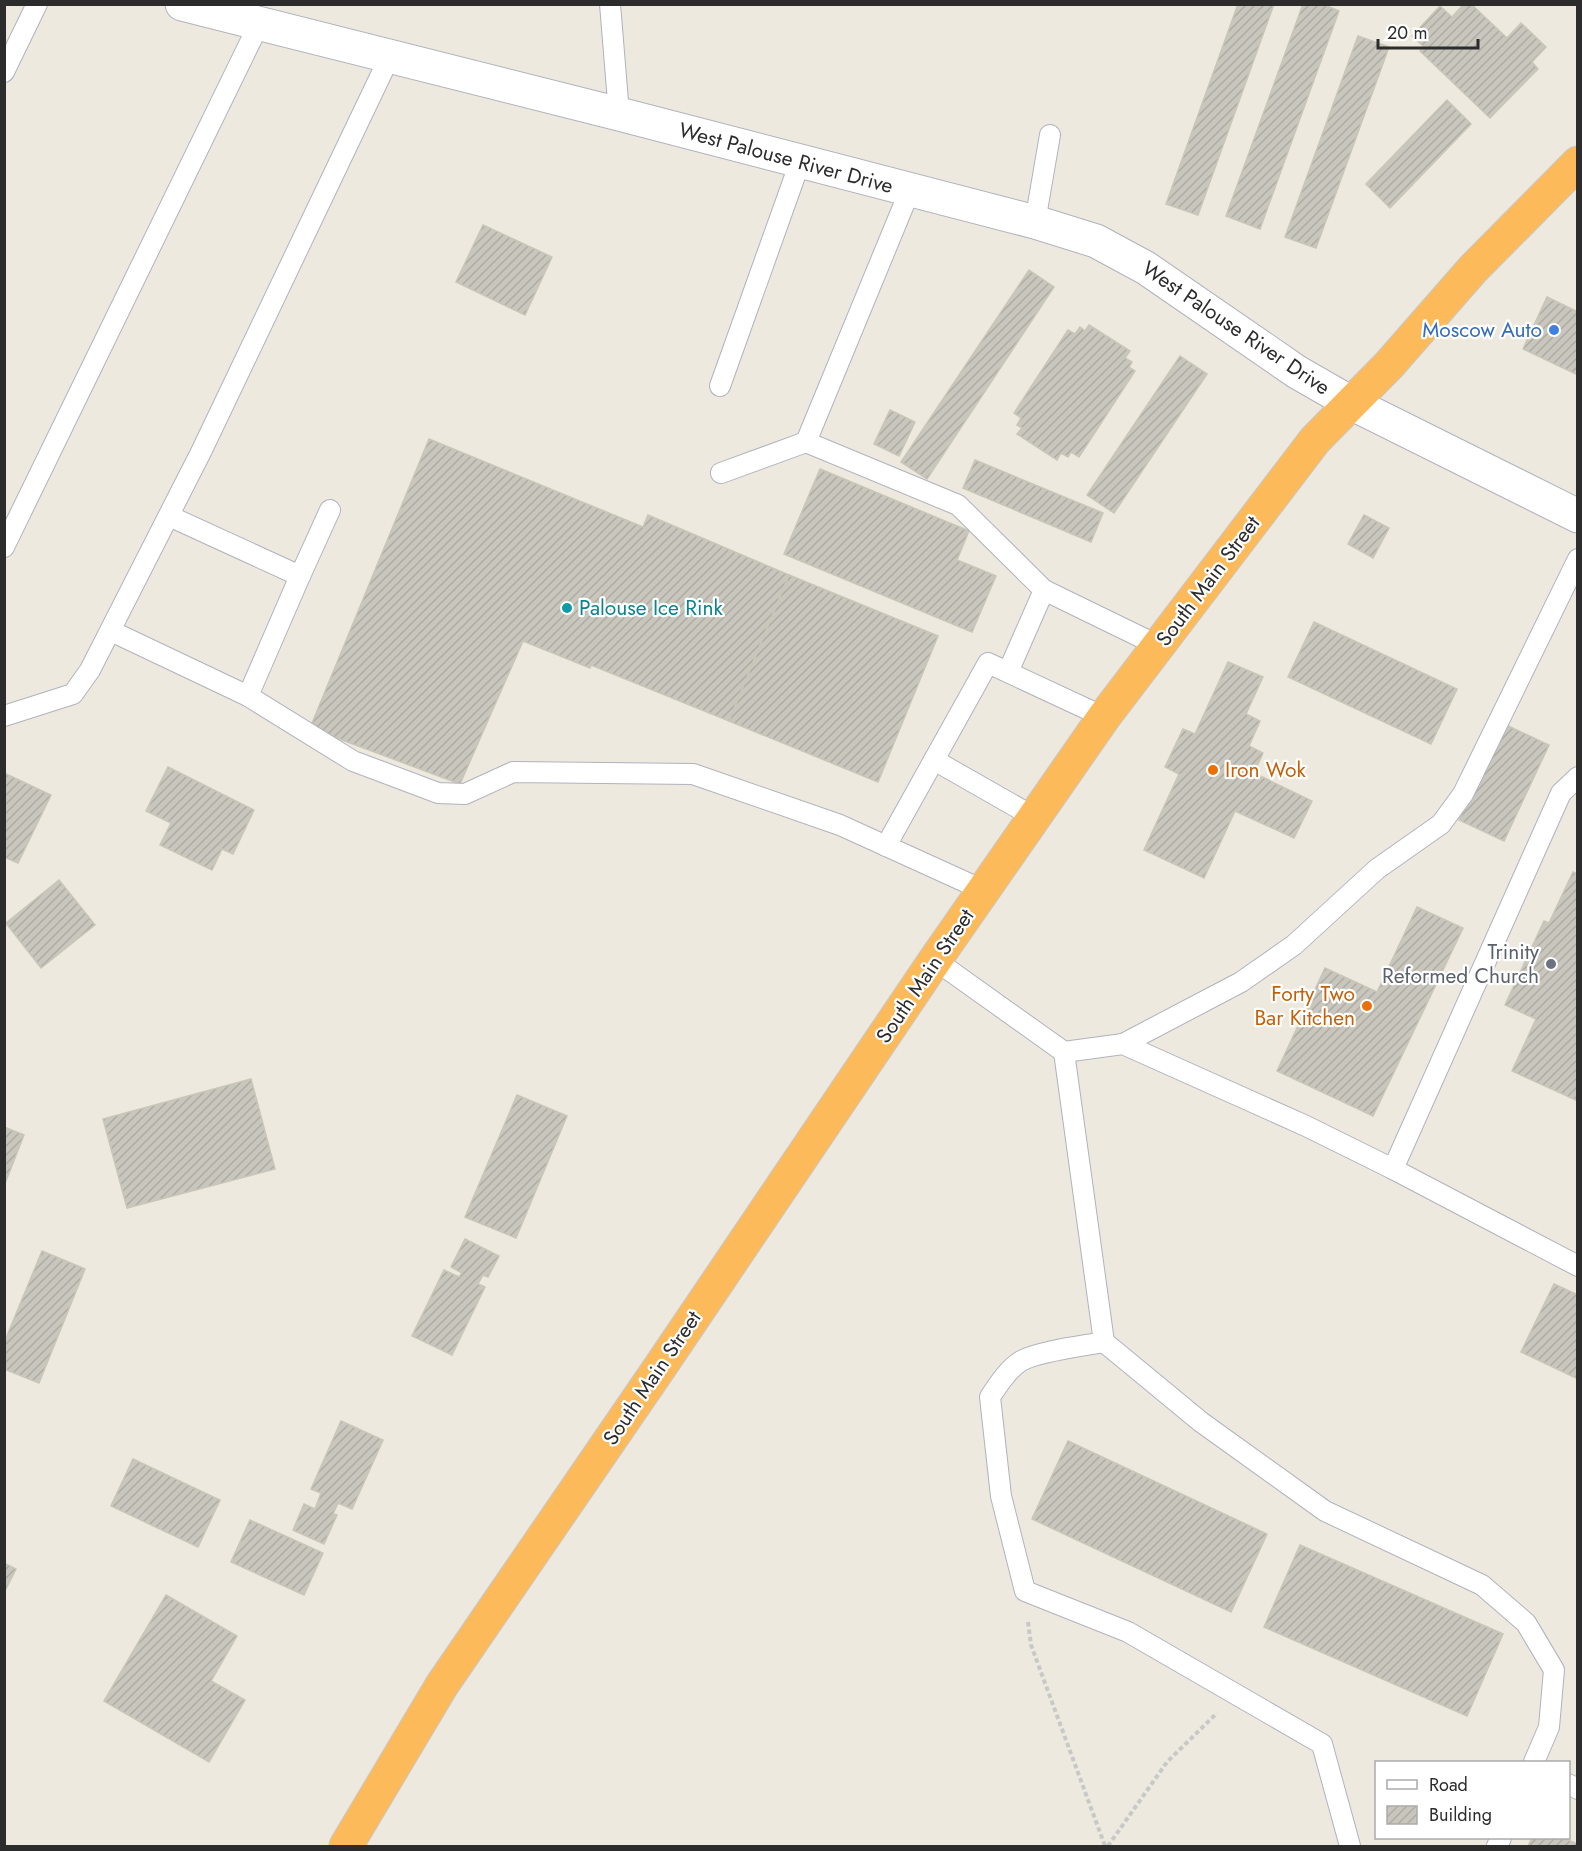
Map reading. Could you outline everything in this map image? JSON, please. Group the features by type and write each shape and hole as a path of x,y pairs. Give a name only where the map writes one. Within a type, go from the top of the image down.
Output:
{"highway":[{"name":"South Main Street","path":"346,1846 442,1685 935,960 1104,717 1314,440 1389,365 1473,269 1578,162"}],"street":[{"name":"West Palouse River Drive","path":"182,4 389,58 619,114 1035,222 1096,241 1146,268 1297,372 1351,403 1578,516"}],"lane":[{"path":"4,72 37,4"},
{"path":"610,4 619,114"},
{"path":"4,548 259,24"},
{"path":"4,716 73,694 90,670 169,516 389,58"},
{"path":"1035,222 1050,135"},
{"path":"720,386 800,162"},
{"path":"806,442 910,190"},
{"path":"721,472 806,442 958,506 1044,590 1159,646"},
{"path":"248,696 330,510"},
{"path":"169,516 300,576"},
{"path":"935,960 1064,1052 1123,1044 1241,982 1294,945 1377,869 1441,824 1463,794 1578,559"},
{"path":"1008,672 1044,590"},
{"path":"111,631 248,696 353,761 438,793 465,794 513,771 693,774 840,825 983,890"},
{"path":"886,846 988,663 1104,717"},
{"path":"934,760 1034,817"},
{"path":"1393,1168 1561,793 1578,777"},
{"path":"1123,1044 1306,1126 1393,1168 1578,1266"},
{"path":"1064,1052 1104,1342 1201,1422 1325,1511 1482,1585 1526,1623 1554,1670 1549,1727 1534,1761"},
{"path":"1104,1342 1053,1351 1021,1361 1003,1378 990,1397 1001,1496 1025,1592 1128,1632 1322,1743 1350,1846"}],"path":[{"path":"1025,1592 1031,1645 1106,1846"},
{"path":"1106,1846 1167,1762 1235,1694"}],"building":[{"path":"1238,4 1274,4 1198,215 1166,204"},
{"path":"1303,4 1322,4 1339,11 1260,229 1226,216"},
{"path":"1464,4 1471,4 1507,38 1521,23 1546,47 1532,62 1538,69 1490,118 1420,51 1424,47 1412,36 1440,6 1452,17"},
{"path":"1358,36 1389,47 1316,248 1285,237"},
{"path":"1447,100 1471,124 1390,208 1366,184"},
{"path":"483,225 552,257 525,315 456,282"},
{"path":"1029,270 1054,287 927,479 901,462"},
{"name":"Moscow Auto","path":"1547,297 1578,312 1578,375 1523,349"},
{"path":"1089,325 1130,351 1125,358 1132,362 1129,367 1135,371 1079,457 1071,452 1068,457 1061,453 1057,460 1017,434 1022,428 1017,425 1021,418 1014,413 1068,330 1075,334 1080,327 1085,331"},
{"path":"1180,356 1207,374 1114,513 1087,495"},
{"path":"890,410 915,422 899,456 874,444"},
{"name":"Palouse Ice Rink","path":"429,439 643,527 648,515 789,575 729,721 591,665 590,668 523,641 460,784 310,728"},
{"path":"975,460 1103,513 1091,542 963,488"},
{"path":"820,469 969,531 957,560 996,576 972,632 784,554"},
{"path":"1364,515 1389,528 1373,558 1348,544"},
{"path":"789,575 938,636 878,782 729,721"},
{"path":"1314,622 1457,689 1431,744 1288,677"},
{"name":"Iron Wok","path":"1228,662 1263,677 1246,714 1260,721 1249,746 1263,753 1254,773 1312,801 1294,838 1235,811 1204,878 1144,850 1179,774 1165,767 1183,729 1195,734"},
{"path":"1504,724 1549,745 1504,841 1459,820"},
{"path":"168,767 254,810 233,854 222,849 212,870 160,845 171,823 146,811"},
{"path":"4,773 51,795 18,863 4,857"},
{"name":"Trinity Reformed Church","path":"1573,872 1578,874 1578,1101 1512,1071 1536,1019 1505,1005 1544,921 1549,923"},
{"path":"59,880 95,925 41,968 6,923"},
{"name":"Forty Two Bar Kitchen","path":"1417,907 1463,928 1373,1116 1277,1071 1325,968 1377,992"},
{"path":"251,1079 275,1169 127,1208 103,1119"},
{"path":"517,1095 567,1116 516,1238 465,1217"},
{"path":"4,1127 24,1135 4,1186"},
{"path":"465,1239 499,1256 488,1277 483,1275 478,1284 485,1287 452,1355 412,1336 444,1270 459,1277 462,1273 451,1267"},
{"path":"42,1251 85,1269 39,1383 4,1369 4,1343"},
{"path":"1554,1284 1578,1295 1578,1379 1521,1352"},
{"path":"341,1421 383,1440 352,1509 338,1503 333,1514 337,1515 324,1544 293,1530 304,1504 315,1509 321,1493 311,1489"},
{"path":"1068,1441 1267,1534 1231,1612 1032,1519"},
{"path":"133,1459 220,1500 198,1547 111,1506"},
{"path":"250,1520 323,1553 304,1595 231,1562"},
{"path":"1300,1545 1503,1634 1467,1716 1264,1627"},
{"path":"4,1563 16,1569 4,1593"},
{"path":"166,1595 237,1636 211,1681 245,1700 209,1762 104,1701"},
{"path":"1532,1839 1566,1839 1578,1844 1578,1846 1528,1846"}],"place":[{"name":"Moscow Auto","path":"1554,330"},
{"name":"Palouse Ice Rink","path":"567,608"},
{"name":"Iron Wok","path":"1213,770"},
{"name":"Trinity Reformed Church","path":"1551,964"},
{"name":"Forty Two Bar Kitchen","path":"1367,1006"}]}
